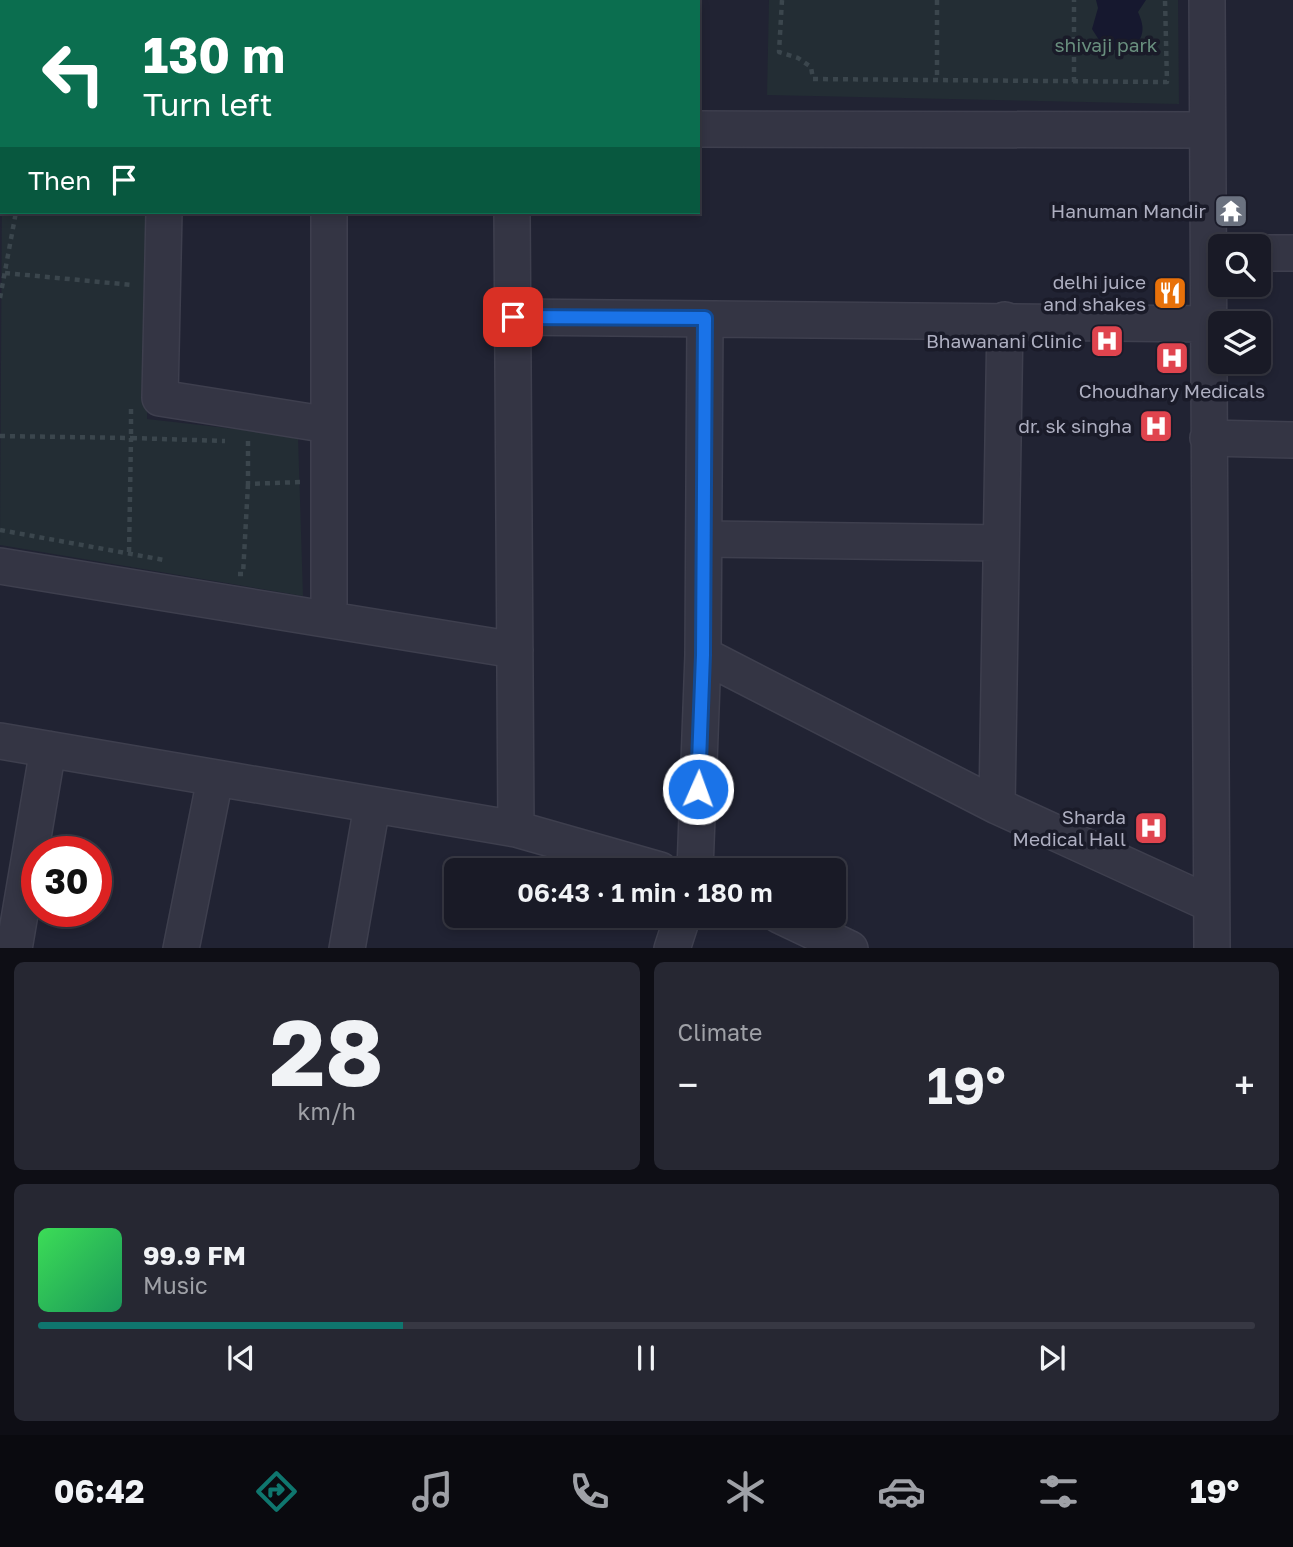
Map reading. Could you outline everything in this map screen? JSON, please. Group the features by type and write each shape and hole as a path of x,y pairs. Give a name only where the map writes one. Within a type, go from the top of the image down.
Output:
{"street":[{"path":"1208,0 1207,130 1212,234"},
{"path":"700,130 1207,130"},
{"path":"164,214 160,398 329,425"},
{"path":"329,214 329,619"},
{"path":"512,214 516,830"},
{"path":"1271,253 1293,253"},
{"path":"1209,297 1207,324 1212,948"},
{"path":"513,317 1207,324"},
{"path":"695,858 703,655 705,318"},
{"path":"997,806 1005,320"},
{"path":"1208,438 1293,440"},
{"path":"704,539 1001,543"},
{"path":"0,566 515,650"},
{"path":"703,655 997,806 1211,904"},
{"path":"0,741 516,830 617,858"},
{"path":"14,948 48,749"},
{"path":"181,948 215,779"},
{"path":"347,948 372,806"},
{"path":"672,948 679,928"},
{"path":"807,928 850,948"}],"path":[{"path":"782,0 779,52 798,58 811,67 813,79 1167,82 1166,0"},
{"path":"937,0 937,80"},
{"path":"1074,0 1074,82"},
{"path":"0,298 16,214"},
{"path":"5,273 132,285"},
{"path":"0,436 131,438 130,554"},
{"path":"230,572 243,574 248,484"},
{"path":"0,530 167,561"}],"green space":[{"name":"shivaji park","path":"769,0 1178,0 1179,104 767,95"},
{"path":"2,214 153,214 147,419 298,436 303,596 0,545"}],"water":[{"path":"1096,0 1146,0 1138,12 1142,30 1141,38 1135,47 1106,51 1092,29 1098,8"}],"place":[{"name":"Hanuman Mandir","path":"1231,211"},
{"name":"delhi juice and shakes","path":"1170,293"},
{"name":"Bhawanani Clinic","path":"1107,341"},
{"name":"Choudhary Medicals","path":"1172,358"},
{"name":"dr. sk singha","path":"1156,426"},
{"name":"Sharda Medical Hall","path":"1151,828"}],"route":[{"path":"513,317 705,318 703,655 698,789"}]}
